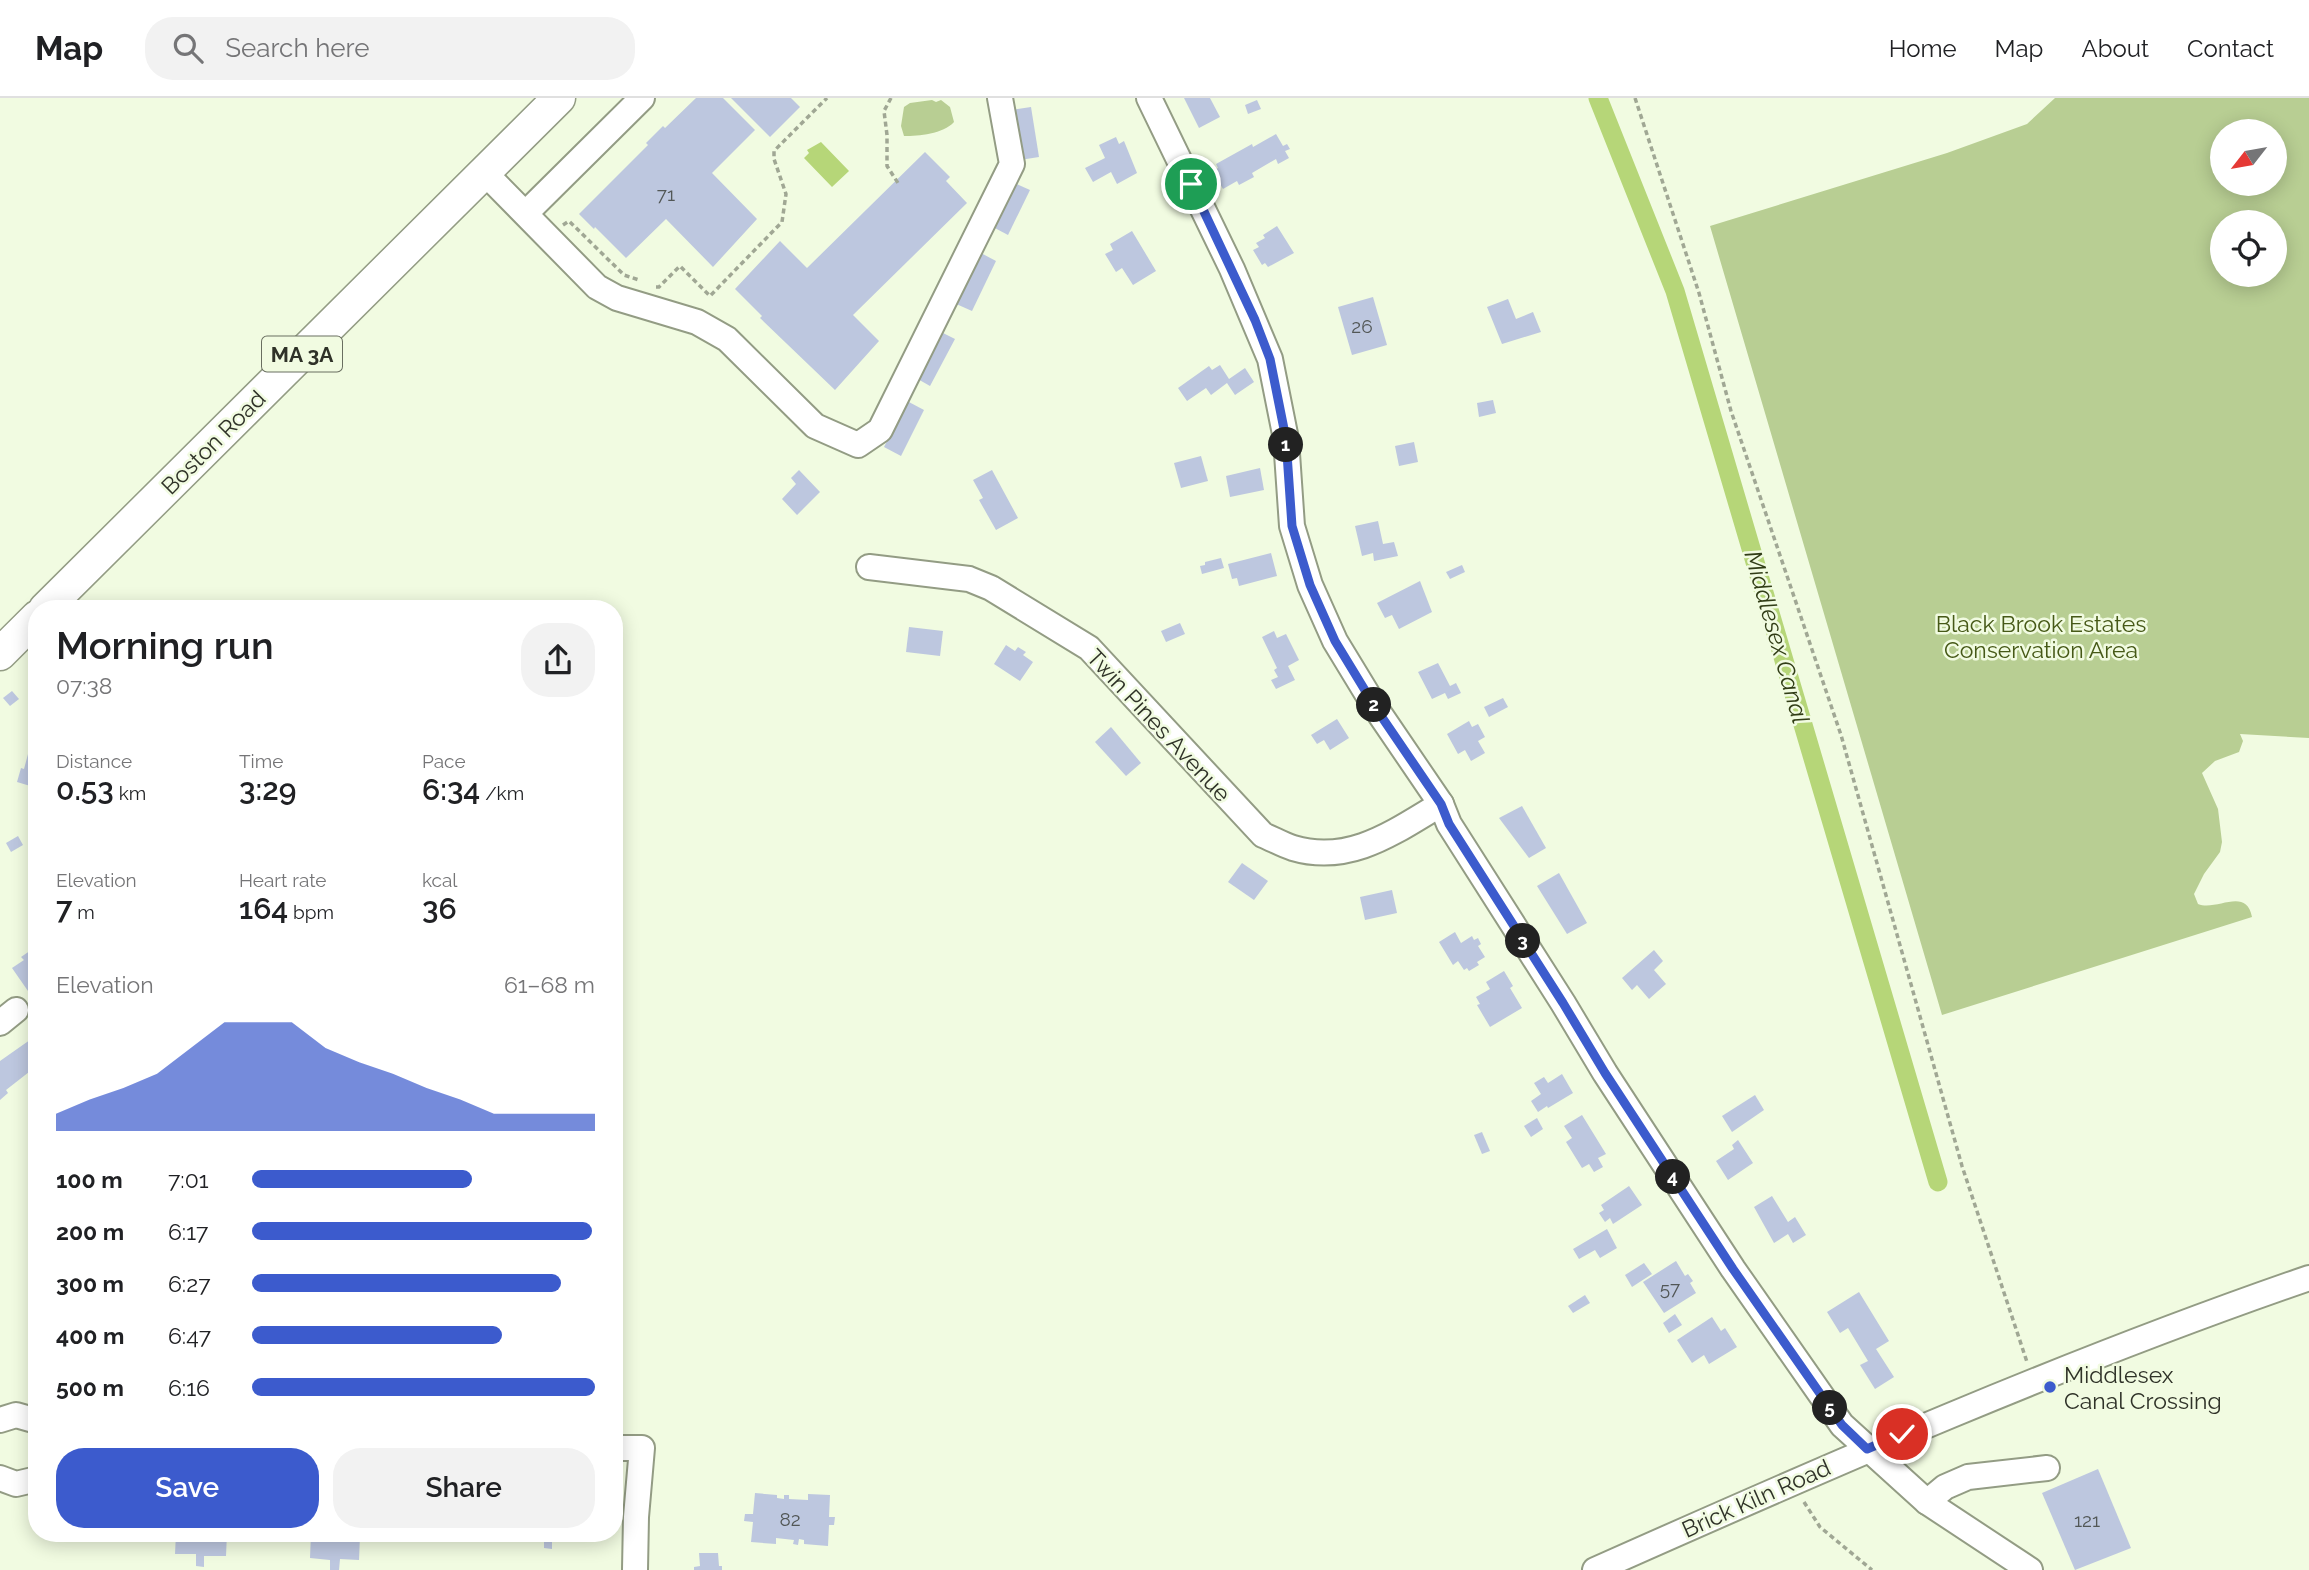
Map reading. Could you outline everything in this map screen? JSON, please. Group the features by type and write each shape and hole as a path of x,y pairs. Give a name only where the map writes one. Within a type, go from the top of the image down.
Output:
{"main road":[{"name":"Boston Road","path":"54,600 559,98"},
{"path":"0,654 28,626"}],"street":[{"path":"526,214 642,98"},
{"path":"484,172 597,287 617,298 697,322 727,339 815,426 858,445 880,430 1012,164 1000,98"},
{"path":"1149,98 1232,270 1270,359 1286,439 1292,526 1310,585 1335,641 1377,710 1441,804 1449,824 1605,1073 1733,1269 1842,1425 1927,1502 2030,1570"},
{"name":"Twin Pines Avenue","path":"869,567 969,579 992,588 1089,648 1263,835 1293,848 1328,854 1361,848 1441,804"},
{"name":"Brick Kiln Road","path":"1595,1570 1867,1449 2033,1380 2158,1331 2309,1278"},
{"path":"0,1420 16,1415 28,1418"},
{"path":"623,1448 642,1448 635,1570"},
{"path":"1927,1502 1945,1487 1968,1477 2047,1468"},
{"path":"0,1478 16,1484 28,1481"}],"path":[{"path":"550,238 569,220 624,275 659,288 680,266 710,296 782,222 786,194 774,159 774,151 827,98"},
{"path":"891,98 884,111 887,166 898,183"},
{"path":"1635,98 1699,293 1731,411 1840,735 1962,1166 2033,1380"},
{"path":"1791,1483 1821,1527 1872,1570"}],"green space":[{"name":"Black Brook Estates Conservation Area","path":"2055,98 2309,98 2309,738 2240,734 2243,741 2239,752 2215,761 2202,773 2218,809 2222,842 2220,852 2194,894 2198,904 2205,906 2237,901 2244,903 2252,917 1942,1015 1710,226 1947,153 2027,124"},
{"path":"941,100 950,107 954,122 937,132 904,136 901,126 904,107 910,103"}],"shaded area":[{"path":"821,142 849,171 832,187 804,158 809,153 807,150"}],"building":[{"path":"696,98 723,98 755,130 712,173 757,219 713,267 666,219 626,258 579,214 648,145 646,143 663,126 665,128"},
{"path":"731,98 791,98 800,107 770,137"},
{"path":"1184,98 1210,98 1220,117 1199,128"},
{"path":"1257,100 1261,109 1248,114 1245,105"},
{"path":"1031,107 1039,157 1020,160 1012,110"},
{"path":"1276,134 1283,146 1287,144 1290,149 1285,151 1289,158 1278,164 1276,159 1252,173 1254,177 1239,185 1237,181 1223,189 1213,171 1218,168 1216,164"},
{"path":"1116,137 1119,144 1124,141 1137,173 1117,184 1111,172 1093,182 1085,168 1105,158 1099,145"},
{"path":"925,152 950,177 946,181 967,203 853,315 879,341 835,390 760,318 762,316 735,289 780,241 807,268"},
{"path":"1012,182 1030,190 1008,235 991,226"},
{"path":"1277,226 1294,253 1268,267 1265,263 1262,265 1253,250 1259,247 1256,243 1265,238 1263,235"},
{"path":"1132,231 1156,271 1133,285 1122,268 1116,272 1105,254 1113,250 1110,244"},
{"path":"979,252 996,261 972,311 954,303"},
{"path":"1373,297 1387,345 1352,355 1338,307"},
{"path":"1508,299 1516,319 1533,312 1541,332 1502,344 1487,307"},
{"path":"941,332 955,339 930,386 916,378"},
{"path":"1220,365 1229,379 1245,368 1254,382 1235,395 1227,383 1211,395 1206,388 1187,401 1178,388 1209,366 1212,370"},
{"path":"1493,400 1496,413 1479,417 1477,403"},
{"path":"907,401 924,410 901,456 884,447"},
{"path":"1414,442 1418,462 1399,466 1395,446"},
{"path":"1201,456 1208,481 1181,488 1174,463"},
{"path":"1260,468 1264,490 1230,497 1226,476"},
{"path":"799,470 820,492 797,515 782,499 796,484 791,478"},
{"path":"992,470 1018,518 996,530 979,500 983,498 973,480"},
{"path":"1378,521 1383,544 1394,542 1398,556 1374,561 1373,553 1362,556 1355,526"},
{"path":"1271,553 1277,576 1239,586 1237,578 1232,579 1228,564"},
{"path":"1221,558 1224,568 1202,574 1200,566"},
{"path":"1462,565 1465,572 1450,579 1446,572"},
{"path":"1420,581 1432,612 1399,629 1392,615 1385,618 1377,603"},
{"path":"1180,623 1185,634 1166,642 1161,631"},
{"path":"909,627 943,631 940,656 906,652"},
{"path":"1274,631 1277,638 1286,634 1299,660 1288,666 1295,680 1276,689 1271,680 1278,677 1274,670 1277,668 1262,637"},
{"path":"1006,645 1015,651 1018,647 1026,652 1023,655 1033,662 1020,681 994,664"},
{"path":"1438,663 1450,686 1456,683 1461,693 1448,699 1445,693 1432,699 1418,672"},
{"path":"12,691 19,699 10,706 3,698"},
{"path":"1503,698 1508,707 1489,717 1484,707"},
{"path":"1337,719 1349,738 1330,750 1324,740 1317,744 1311,735"},
{"path":"1469,721 1472,727 1478,724 1485,737 1478,741 1485,753 1471,761 1465,750 1458,754 1447,734"},
{"path":"1111,727 1141,763 1126,776 1095,742"},
{"path":"28,754 28,785 17,782 21,768 24,769"},
{"path":"1522,806 1546,848 1529,858 1499,818"},
{"path":"18,836 23,845 11,852 6,843"},
{"path":"1242,863 1268,881 1254,900 1228,882"},
{"path":"1559,873 1587,923 1567,934 1537,886"},
{"path":"1392,890 1397,913 1365,920 1360,897"},
{"path":"1455,932 1461,943 1472,936 1474,940 1478,938 1481,944 1478,946 1485,957 1469,971 1467,968 1464,970 1458,961 1453,965 1439,942"},
{"path":"1654,950 1663,961 1654,970 1666,984 1649,999 1637,985 1632,990 1622,978"},
{"path":"28,952 28,991 12,968 24,960 21,957"},
{"path":"1504,971 1522,1008 1490,1027 1477,1005 1480,1004 1476,997 1490,989 1486,982"},
{"path":"28,1041 28,1073 6,1090 8,1093 0,1100 0,1061"},
{"path":"1562,1074 1573,1093 1538,1112 1531,1101 1541,1094 1534,1083 1544,1077 1548,1083"},
{"path":"1755,1095 1764,1110 1732,1132 1722,1116"},
{"path":"1582,1115 1606,1154 1598,1158 1603,1167 1594,1172 1589,1164 1582,1168 1566,1142 1572,1138 1564,1126"},
{"path":"1537,1118 1543,1129 1531,1137 1524,1126"},
{"path":"1482,1132 1490,1151 1482,1154 1474,1135"},
{"path":"1738,1140 1753,1163 1728,1180 1716,1161 1734,1149 1732,1145"},
{"path":"1629,1186 1642,1205 1613,1224 1610,1218 1605,1222 1599,1213 1604,1210 1601,1205"},
{"path":"1772,1196 1788,1222 1795,1217 1806,1235 1793,1243 1788,1234 1774,1243 1754,1207"},
{"path":"1607,1229 1617,1248 1600,1258 1595,1250 1579,1259 1573,1249"},
{"path":"1676,1261 1685,1276 1688,1274 1693,1281 1690,1283 1696,1293 1664,1313 1643,1282"},
{"path":"1644,1263 1652,1274 1632,1287 1625,1275"},
{"path":"1859,1292 1889,1341 1876,1349 1894,1377 1875,1389 1860,1365 1868,1361 1848,1328 1840,1333 1827,1312"},
{"path":"1585,1295 1590,1303 1573,1313 1568,1306"},
{"path":"1675,1314 1682,1325 1669,1333 1663,1323"},
{"path":"1712,1317 1721,1331 1725,1328 1737,1347 1709,1364 1704,1355 1692,1363 1677,1340"},
{"path":"2098,1469 2131,1548 2075,1570 2042,1493"},
{"path":"755,1493 777,1495 777,1498 784,1499 784,1495 789,1495 789,1499 808,1500 808,1494 830,1495 829,1517 835,1517 834,1525 829,1525 828,1546 804,1544 804,1540 799,1539 798,1545 793,1544 794,1540 776,1538 776,1544 751,1542 753,1522 744,1521 745,1514 753,1514"},
{"path":"176,1542 227,1542 226,1556 204,1556 204,1567 196,1566 196,1554 175,1554"},
{"path":"311,1542 360,1542 359,1560 340,1559 339,1570 330,1570 330,1560 310,1558"},
{"path":"544,1542 552,1542 552,1549 544,1548"},
{"path":"699,1553 718,1553 722,1570 694,1570 694,1567 700,1566"}],"waterway":[{"name":"Middlesex Canal","path":"1598,98 1675,291 1938,1182"}],"place":[{"name":"Middlesex Canal Crossing","path":"2050,1387"}],"route":[{"path":"1191,184 1255,320 1270,359 1286,439 1292,526 1310,585 1335,641 1377,710 1441,804 1449,824 1605,1073 1802,1370 1842,1425 1867,1449 1902,1434"}]}
